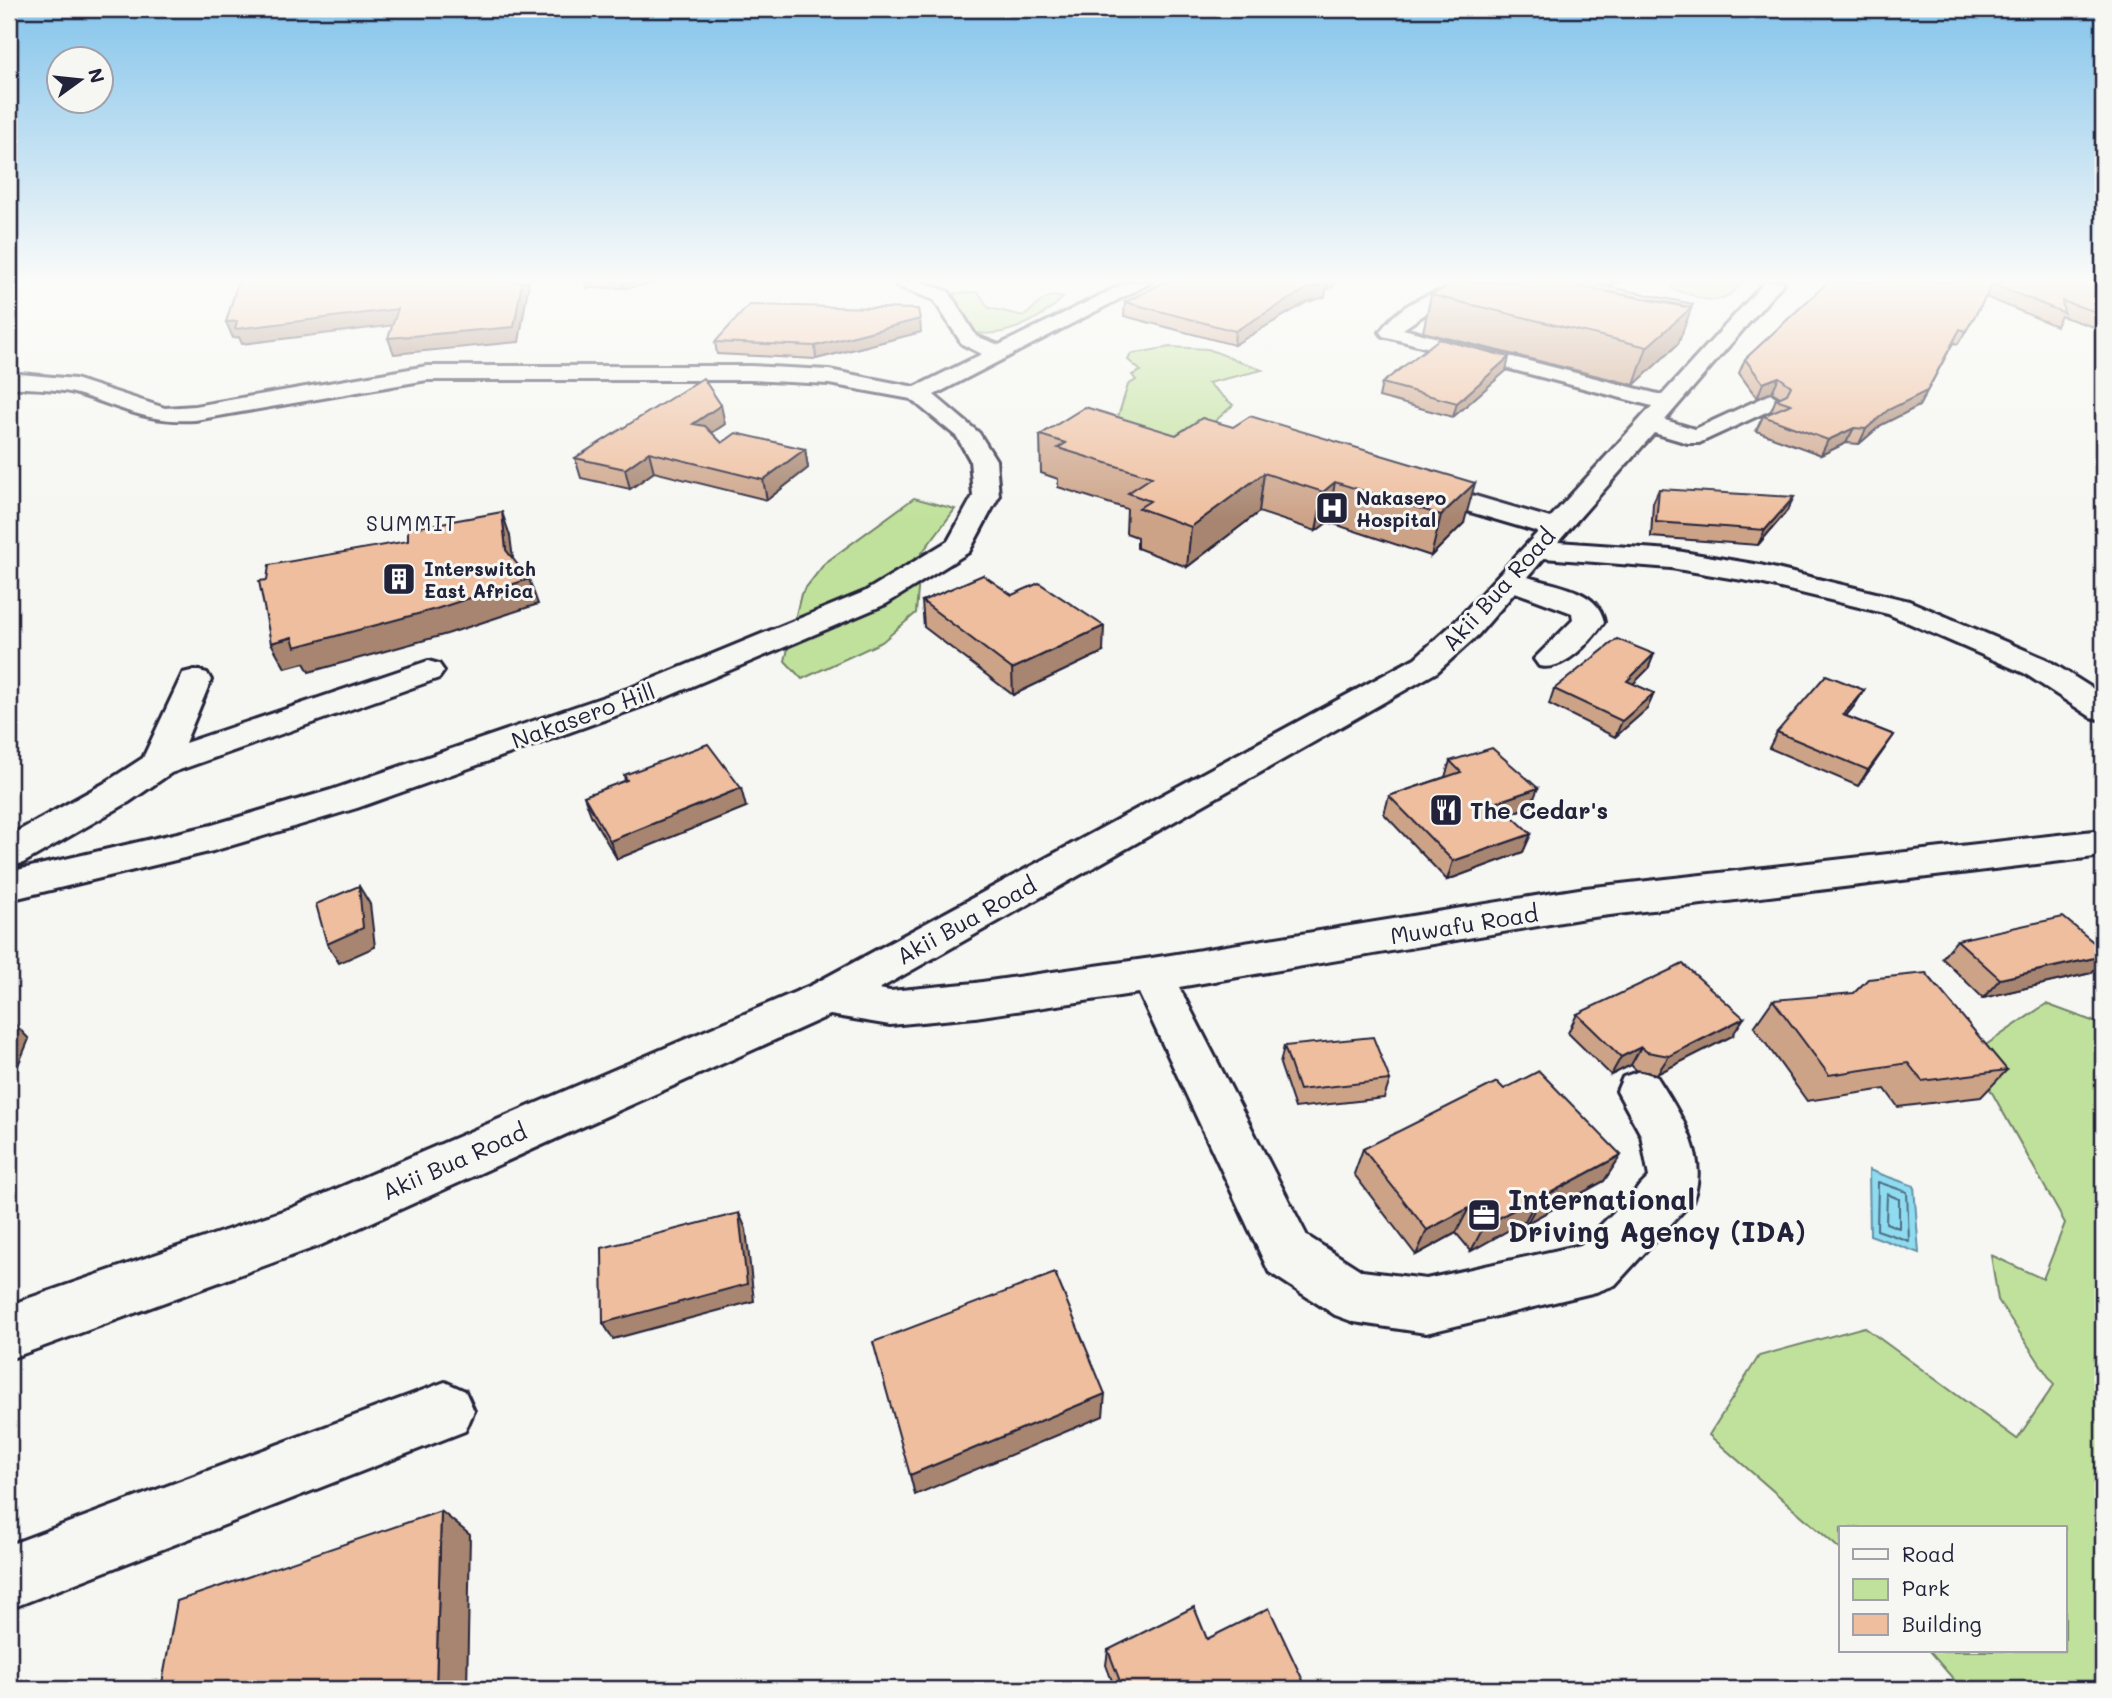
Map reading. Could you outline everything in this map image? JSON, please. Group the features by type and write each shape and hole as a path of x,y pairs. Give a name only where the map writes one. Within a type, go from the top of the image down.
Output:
{"street":[{"path":"9,380 75,386 142,410 165,415 195,413 379,380 464,372 829,377 918,394 983,361"},
{"path":"1486,361 1657,413 1688,436 1699,436 1771,401"},
{"name":"Akii Bua Road","path":"9,1332 303,1228 827,997 1426,665 1467,628 1657,413 1694,361"},
{"name":"Nakasero Hill","path":"9,886 213,838 344,799 646,694 875,598 959,546 986,496 983,460 967,433 918,394"},
{"path":"1397,482 1544,539 1760,574 1898,607 2035,666 2103,710"},
{"path":"1508,580 1579,603 1587,611 1589,622 1550,659"},
{"path":"9,853 116,793 158,765 428,671"},
{"path":"158,765 195,680"},
{"name":"Muwafu Road","path":"827,997 890,1008 975,1000 1152,975 1585,904 2103,844"},
{"path":"1152,975 1288,1254 1354,1296 1426,1306 1596,1267 1674,1185 1674,1161 1667,1134 1640,1091"},
{"path":"9,1577 445,1411"}],"green space":[{"path":"1129,361 1239,361 1262,370 1208,383 1233,405 1203,432 1144,449 1112,436 1128,385 1136,380 1132,375 1141,371"},
{"path":"914,498 955,509 921,554 916,613 882,642 802,679 785,661 801,594 825,563"},
{"path":"2046,1004 2103,1025 2103,1689 1962,1689 1930,1652 2066,1652 2066,1526 1839,1526 1839,1548 1709,1435 1759,1356 1864,1327 2017,1439 2054,1385 1998,1300 1991,1255 2043,1279 2065,1223 1971,1055"}],"water":[{"path":"1869,1170 1914,1186 1919,1253 1870,1235"}],"building":[{"path":"1410,361 1504,361 1457,403 1382,383"},
{"path":"1747,361 1943,361 1927,391 1888,410 1866,429 1854,428 1828,440 1763,416 1791,404 1776,399 1787,394 1791,386 1779,377 1763,383"},
{"path":"703,378 721,405 693,424 705,426 722,443 736,433 805,449 763,480 649,452 625,469 575,458"},
{"path":"1085,407 1176,435 1202,418 1233,427 1250,416 1475,483 1441,515 1335,482 1323,492 1264,473 1191,527 1139,508 1150,501 1128,493 1152,477 1058,448 1066,443 1040,435"},
{"path":"1659,489 1794,497 1765,530 1656,522"},
{"path":"502,512 506,550 529,579 436,609 295,647 292,637 271,643 259,581 267,580 269,565 408,541 408,529"},
{"path":"983,575 1012,595 1039,583 1104,626 1012,669 922,601"},
{"path":"1617,639 1654,654 1627,681 1654,693 1622,721 1554,689"},
{"path":"1826,675 1864,690 1843,715 1894,735 1868,770 1777,732"},
{"path":"708,744 741,788 610,841 584,796 627,780 624,775"},
{"path":"1492,748 1538,788 1497,802 1531,834 1453,861 1389,796 1461,772 1450,761"},
{"path":"359,886 363,928 327,944 316,904"},
{"path":"2063,917 2103,950 2103,956 2000,979 1957,940"},
{"path":"1683,964 1744,1018 1669,1056 1647,1052 1641,1047 1621,1057 1577,1014"},
{"path":"1926,973 2007,1070 1922,1081 1908,1063 1829,1075 1773,1000 1854,993 1868,979"},
{"path":"1373,1037 1390,1080 1299,1090 1284,1046"},
{"path":"1539,1071 1621,1155 1484,1226 1469,1208 1427,1230 1363,1149 1497,1082 1504,1089"},
{"path":"739,1213 747,1284 603,1323 602,1248"},
{"path":"1055,1273 1105,1394 910,1475 873,1342"},
{"path":"441,1511 436,1689 161,1689 177,1601"},
{"path":"1194,1607 1207,1639 1269,1608 1307,1689 1123,1689 1108,1650"}],"place":[{"name":"Nakasero Hospital","path":"1332,508"},
{"name":"Interswitch East Africa","path":"399,579"},
{"name":"The Cedar's","path":"1446,810"},
{"name":"International Driving Agency (IDA)","path":"1484,1215"}],"district":[{"name":"SUMMIT","path":"412,522"}]}
